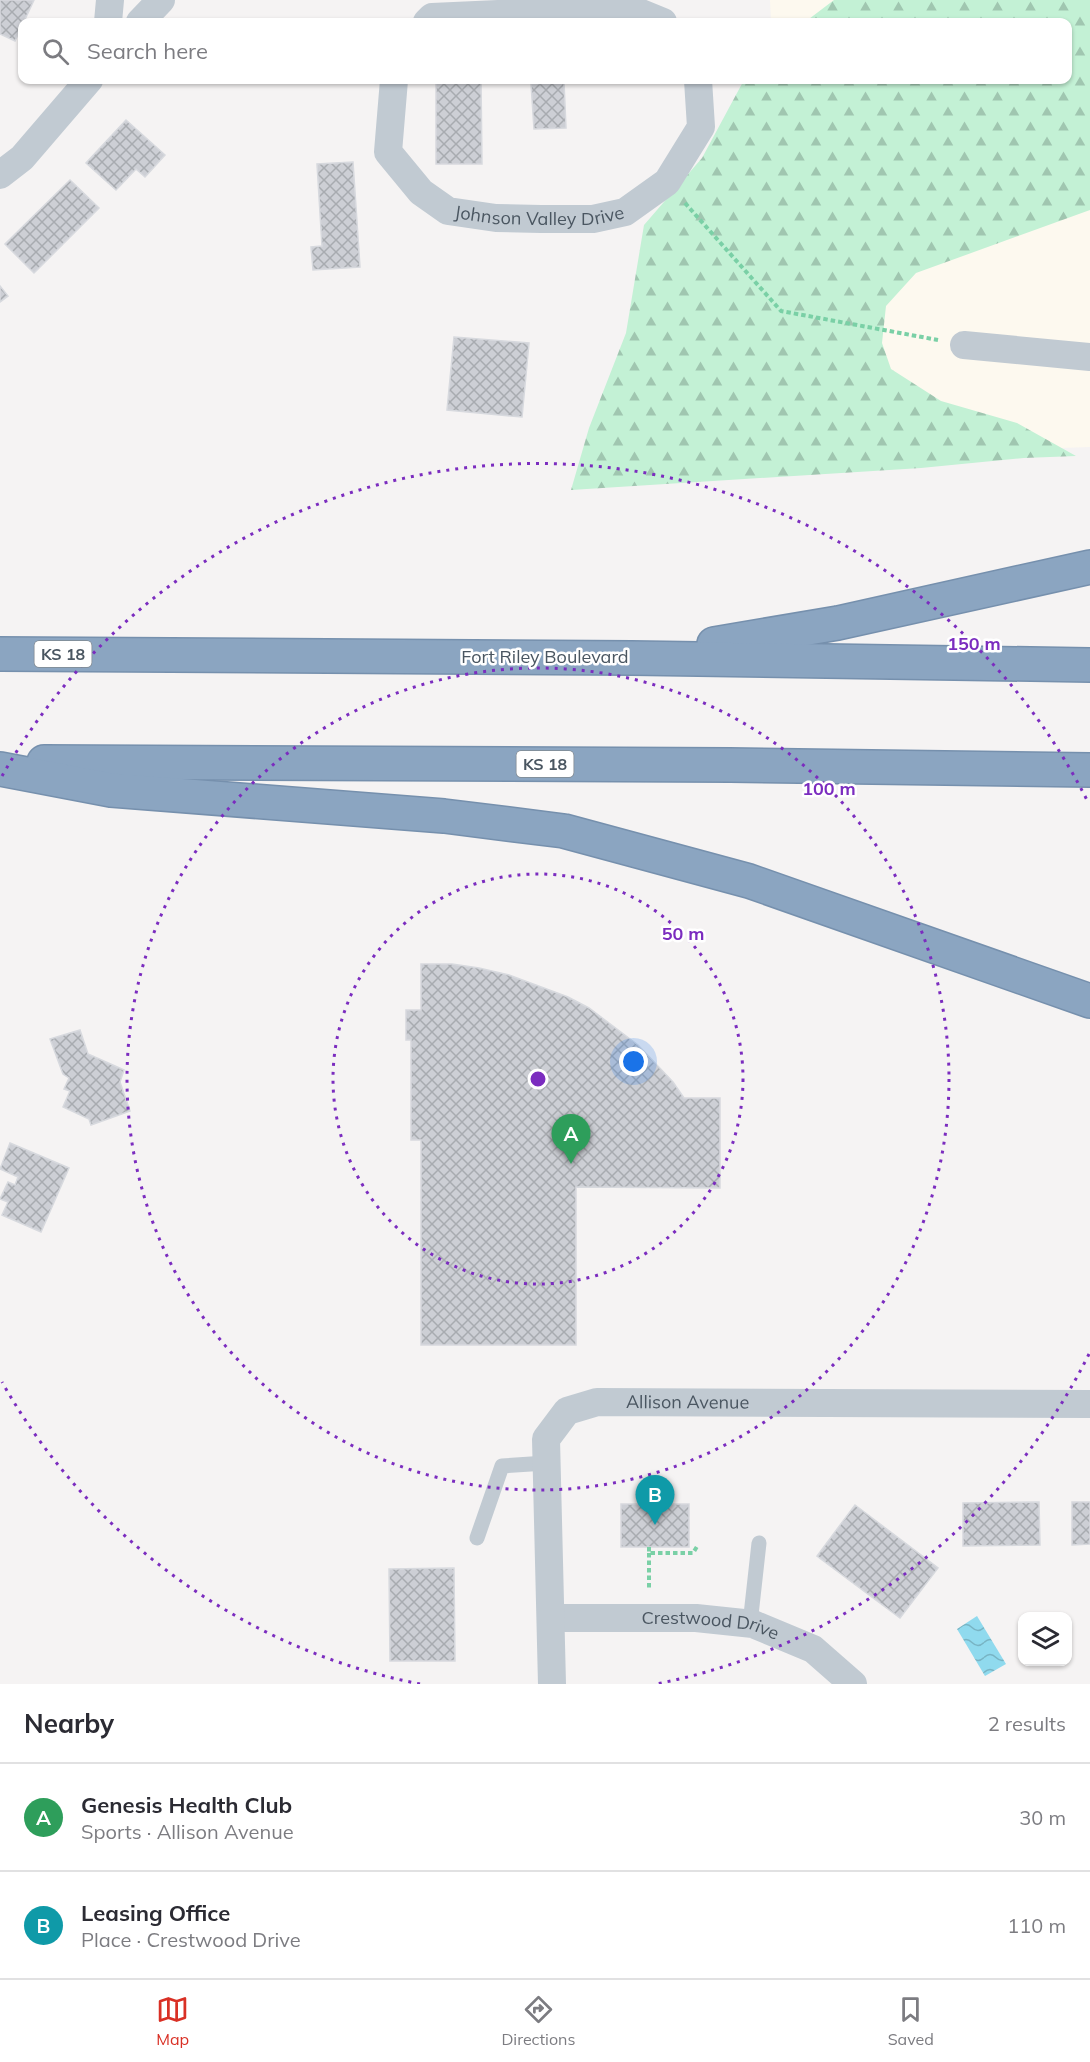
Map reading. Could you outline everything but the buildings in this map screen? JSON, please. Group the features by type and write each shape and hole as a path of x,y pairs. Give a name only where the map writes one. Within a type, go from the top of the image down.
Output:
{"highway":[{"path":"632,657 838,623 1090,567"},
{"name":"Fort Riley Boulevard","path":"0,654 632,657 1090,665"},
{"name":"KS 18","path":"0,762 730,765 1090,770"},
{"path":"0,769 111,790 444,816 564,831 749,881 1090,1001"}],"street":[{"path":"108,18 110,0"},
{"path":"144,18 161,0"},
{"path":"431,18 629,4 655,18"},
{"path":"0,175 22,158 86,84"},
{"name":"Johnson Valley Drive","path":"394,84 388,152 421,192 448,211 496,218 593,219 625,212 667,182 701,127 698,84"},
{"path":"964,345 1090,357"},
{"name":"Allison Avenue","path":"552,1684 546,1439 567,1411 597,1402 1090,1404"},
{"name":"Crestwood Drive","path":"551,1618 696,1618 750,1624 813,1650 854,1684"}],"lane":[{"path":"477,1538 502,1466 546,1463"},
{"path":"750,1624 759,1543"}],"path":[{"path":"667,182 781,311 964,345"},
{"path":"649,1553 693,1553 698,1545"},
{"path":"649,1547 649,1618"}],"shaded area":[{"path":"770,0 1090,0 1090,447 805,457 776,84 1072,84 1072,18 771,18"}],"green space":[{"path":"834,0 1090,0 1090,210 916,273 886,306 882,343 891,369 941,401 1017,423 1076,456 571,490 589,428 626,333 644,225 702,158 742,84 1072,84 1072,18 810,18"}],"water":[{"path":"977,1616 1006,1664 985,1676 957,1629"}],"place":[{"name":"Genesis Health Club","path":"571,1164"},
{"name":"Leasing Office","path":"655,1525"}]}
